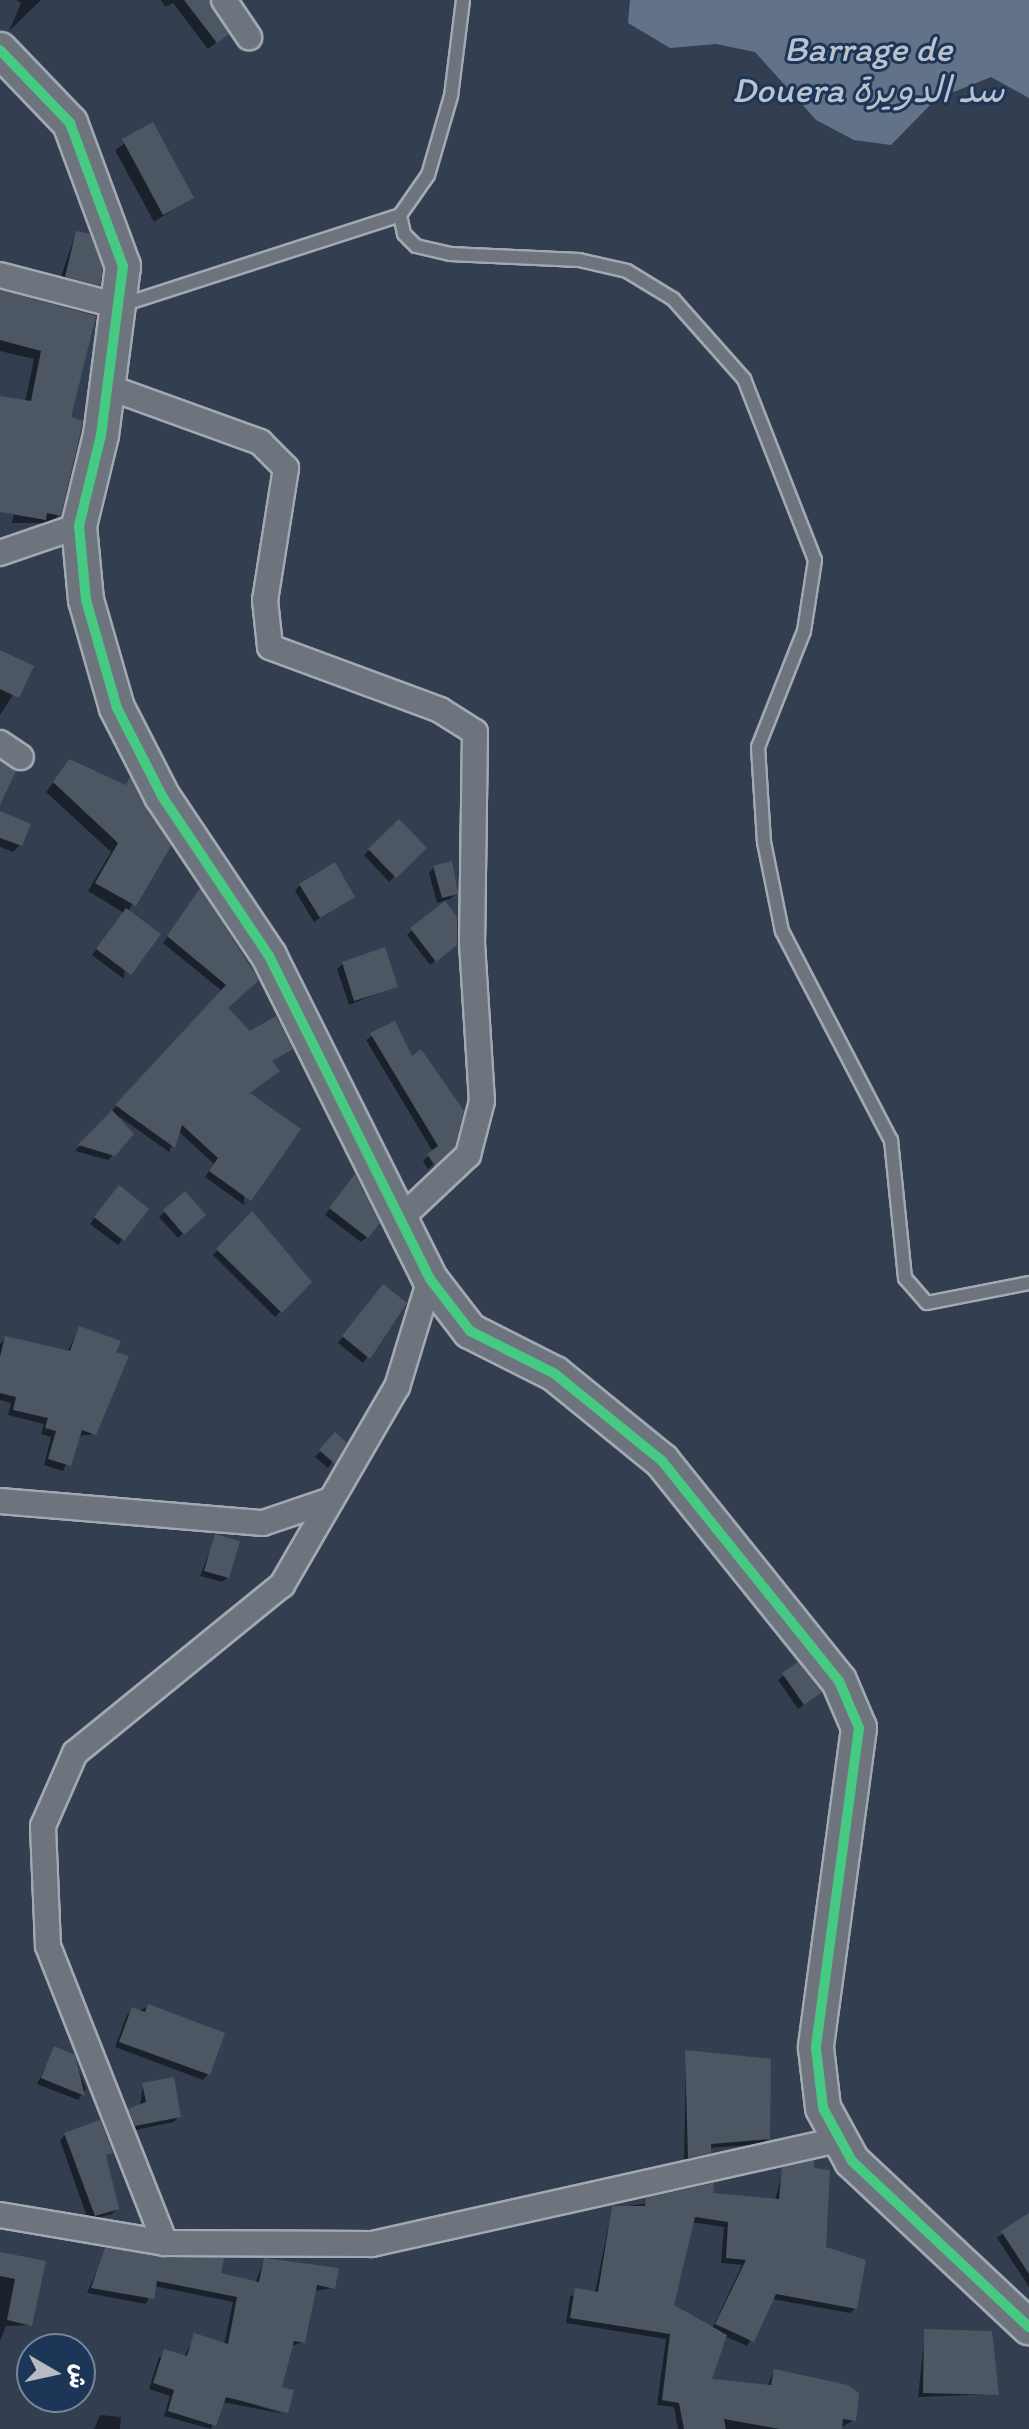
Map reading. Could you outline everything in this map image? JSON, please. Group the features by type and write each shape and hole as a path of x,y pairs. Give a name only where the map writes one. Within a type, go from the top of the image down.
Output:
{"street":[{"path":"224,0 249,37"},
{"path":"0,50 70,123 123,266 108,387 79,526 86,600 117,708 162,796 269,956 430,1279 470,1331 555,1374 662,1461 839,1681 859,1728 857,1773 816,2048 823,2108 852,2161 1029,2327"},
{"path":"0,275 119,306"},
{"path":"108,387 260,442 286,468 265,600 270,647 440,710 475,732 472,943 482,1101 468,1155 399,1220"},
{"path":"0,553 79,526"},
{"path":"165,2243 48,1946 43,1826 75,1753 282,1585 397,1387 430,1279"},
{"path":"0,1501 263,1523 331,1500"},
{"path":"0,2215 165,2243 372,2244 840,2139"}],"lane":[{"path":"119,306 400,215 428,175 451,96 463,0"},
{"path":"400,215 416,246 627,271 673,299 744,379 815,560 804,631 758,747 764,842 782,931 891,1140 905,1278 927,1303 1029,1283"}],"water":[{"name":"Barrage de Douera سد الدويرة","path":"630,0 1029,0 1029,98 991,77 936,99 891,145 854,140 816,120 755,52 716,44 670,48 628,23"}],"building":[{"path":"184,0 209,0 229,34 217,43"},
{"path":"153,122 194,198 163,215 122,139"},
{"path":"76,231 90,234 103,268 100,286 65,277"},
{"path":"0,290 96,316 71,417 83,421 61,516 47,513 46,520 0,512 0,396 31,401 41,351 0,340"},
{"path":"0,650 34,666 19,698 0,689"},
{"path":"69,759 126,785 130,777 171,846 136,906 95,883 118,843 53,782"},
{"path":"0,761 16,771 0,805"},
{"path":"0,811 31,824 22,846 0,838"},
{"path":"399,819 427,848 396,878 368,849"},
{"path":"452,861 458,894 442,898 433,866"},
{"path":"335,862 355,897 320,918 299,884"},
{"path":"200,888 259,980 228,1008 250,1031 276,1016 293,1049 272,1061 280,1071 250,1093 301,1129 251,1201 209,1171 218,1158 182,1125 175,1148 115,1105 226,985 167,936"},
{"path":"445,901 457,917 457,945 436,962 410,928"},
{"path":"126,908 161,934 131,975 96,949"},
{"path":"385,947 398,987 354,1001 342,962"},
{"path":"395,1021 412,1056 421,1049 464,1111 455,1147 435,1166 427,1154 438,1146 370,1033"},
{"path":"112,1110 134,1134 115,1156 78,1145"},
{"path":"355,1174 380,1223 368,1238 329,1208"},
{"path":"119,1185 149,1209 124,1241 94,1217"},
{"path":"185,1191 206,1215 184,1235 163,1210"},
{"path":"252,1211 312,1282 282,1313 216,1249"},
{"path":"383,1284 407,1303 370,1359 342,1336"},
{"path":"79,1326 121,1341 116,1352 129,1356 96,1435 82,1430 71,1466 48,1459 56,1431 45,1428 48,1418 13,1410 16,1397 0,1393 0,1357 5,1336 70,1351"},
{"path":"335,1432 347,1443 335,1464 319,1450"},
{"path":"215,1534 240,1541 229,1578 204,1571"},
{"path":"798,1662 822,1692 804,1705 782,1673"},
{"path":"148,2004 225,2033 210,2075 119,2042 132,2007 145,2012"},
{"path":"54,2046 75,2055 85,2096 41,2078"},
{"path":"685,2050 771,2059 770,2139 711,2144 711,2153 688,2158"},
{"path":"174,2077 181,2117 135,2126 128,2109 146,2102 142,2083"},
{"path":"100,2120 113,2153 106,2155 119,2209 95,2216 64,2133"},
{"path":"814,2160 814,2168 830,2170 826,2247 866,2260 857,2309 776,2294 754,2342 715,2324 746,2260 726,2258 728,2222 695,2217 674,2305 727,2335 712,2379 771,2385 774,2369 848,2385 859,2393 856,2421 843,2419 842,2429 780,2429 724,2419 726,2429 684,2429 679,2403 662,2400 670,2334 570,2318 575,2288 598,2292 612,2206 645,2206 646,2198 714,2183 713,2193 779,2199 782,2167"},
{"path":"1029,2213 1029,2274 1001,2231"},
{"path":"105,2248 224,2258 221,2273 259,2282 264,2258 339,2268 335,2289 317,2285 305,2343 294,2341 282,2387 294,2390 288,2413 226,2397 216,2426 168,2411 174,2390 153,2383 164,2349 187,2356 194,2333 228,2344 237,2297 157,2281 154,2299 91,2288"},
{"path":"0,2252 46,2261 32,2326 7,2320 15,2279 0,2276"},
{"path":"924,2329 992,2331 999,2395 923,2393"}],"cycle path":[{"path":"0,50 70,123 123,266 101,435 79,526 86,600 117,708 162,796 269,956 430,1279 470,1331 555,1374 662,1461 839,1681 859,1728 816,2048 823,2108 852,2161 1029,2327"}]}
